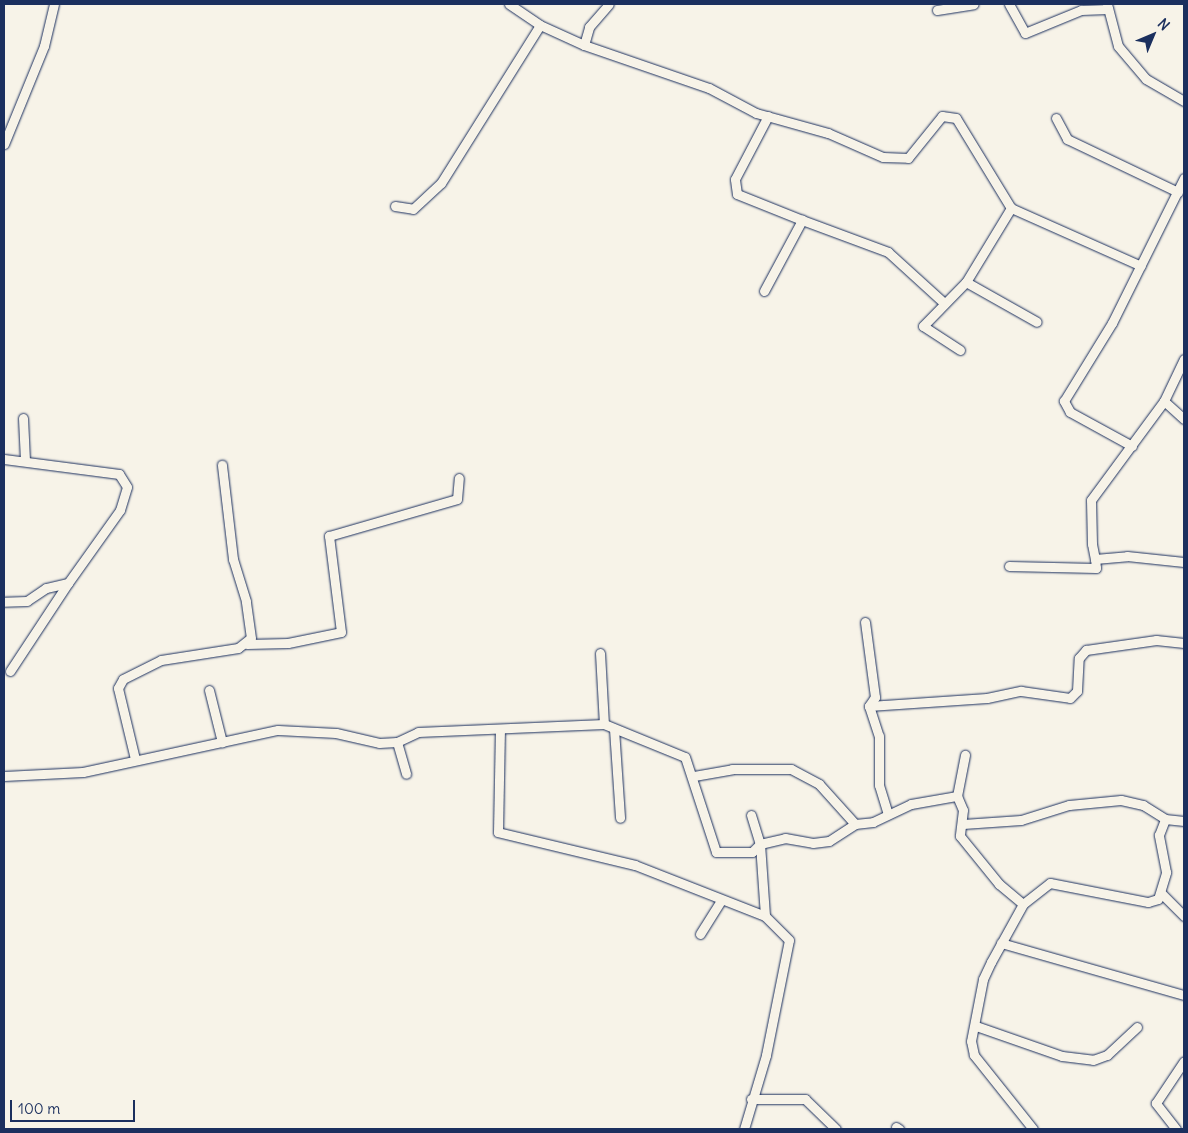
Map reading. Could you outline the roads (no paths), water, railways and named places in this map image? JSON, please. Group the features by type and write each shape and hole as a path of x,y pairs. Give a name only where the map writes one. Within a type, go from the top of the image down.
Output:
{"street":[{"path":"4,144 44,46 54,4"},
{"path":"509,4 540,25 584,45 709,88 768,116 896,158 908,158 942,116 956,118 1011,208 1140,266"},
{"path":"584,45 589,27 608,4"},
{"path":"937,10 974,4"},
{"path":"1009,4 1025,33 1081,10 1108,6 1118,46 1146,79 1184,101"},
{"path":"395,206 413,209 441,183 540,25"},
{"path":"768,116 735,179 737,194 888,252 944,303"},
{"path":"1056,118 1067,139 1178,192"},
{"path":"1132,446 1070,412 1064,401 1140,266 1184,178"},
{"path":"960,350 923,326 966,282 1011,208"},
{"path":"764,291 802,220"},
{"path":"966,282 1037,322"},
{"path":"1009,566 1096,568 1091,500 1164,401 1184,359"},
{"path":"1164,401 1184,419"},
{"path":"23,418 25,461"},
{"path":"4,459 111,472 124,478 127,487 120,510 10,670"},
{"path":"222,465 233,559 250,627 247,644"},
{"path":"135,759 118,688 123,679 161,660 247,644 288,643 341,632 330,536 457,499 458,478"},
{"path":"1094,559 1127,556 1184,562"},
{"path":"4,602 27,601 46,588 68,583"},
{"path":"865,622 875,697 869,706"},
{"path":"869,706 986,698 1022,691 1070,698 1077,691 1079,658 1086,650 1156,640 1184,643"},
{"path":"600,653 604,724"},
{"path":"209,690 222,742"},
{"path":"869,706 879,736 880,785 888,814"},
{"path":"4,776 60,775 278,730 305,729 379,743 397,742 418,732 500,732 578,722 604,724 674,750 685,757 694,776 716,852 752,852 760,844 785,838 829,841 855,824 888,814 911,804 957,796"},
{"path":"614,729 620,818"},
{"path":"500,732 498,832 635,865 720,902 765,916 789,940 766,1055 751,1099 744,1129"},
{"path":"397,742 406,774"},
{"path":"965,755 957,796 963,824 960,836 970,852 1023,904"},
{"path":"694,776 732,769 791,769 819,784 855,824"},
{"path":"963,824 1021,820 1069,805 1121,800 1143,805 1164,820 1184,821"},
{"path":"751,815 760,844 765,916"},
{"path":"1033,1129 974,1055 971,1041 976,1026 983,979 1023,904 1050,884 1148,902 1161,893 1166,868 1158,841 1164,820"},
{"path":"1161,893 1184,916"},
{"path":"700,934 720,902"},
{"path":"1001,943 1184,995"},
{"path":"976,1026 1062,1056 1093,1060 1107,1055 1137,1027"},
{"path":"1176,1129 1156,1103 1184,1061"},
{"path":"751,1099 805,1099 836,1129"}]}
